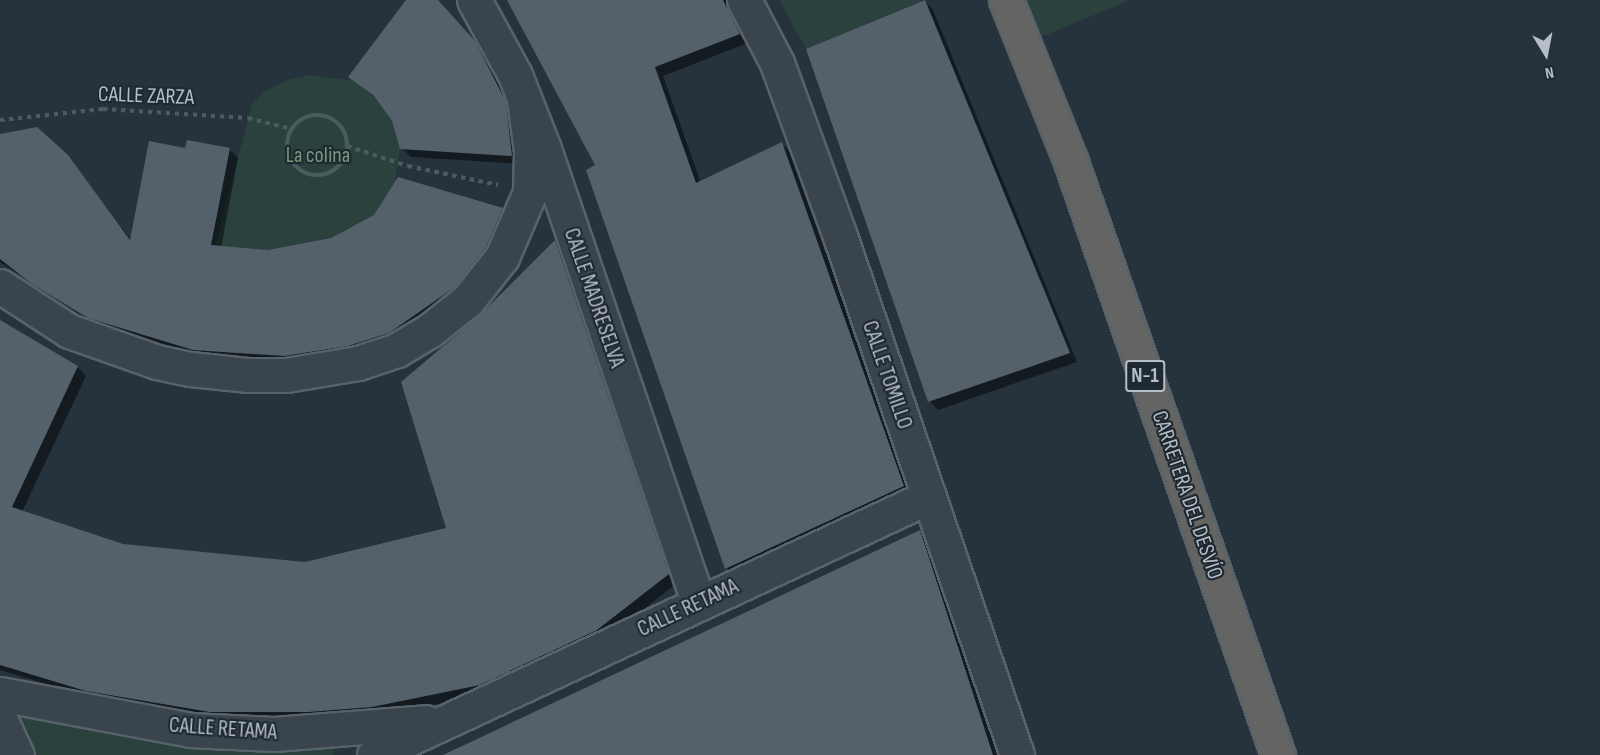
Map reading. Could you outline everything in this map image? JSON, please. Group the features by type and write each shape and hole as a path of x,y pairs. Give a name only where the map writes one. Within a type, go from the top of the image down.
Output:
{"highway":[{"name":"CARRETERA DEL DESVÍO","path":"1005,0 1071,162 1278,755"}],"street":[{"name":"CALLE MADRESELVA","path":"474,0 524,99 698,602"},
{"name":"CALLE TOMILLO","path":"744,0 777,63 1017,755"},
{"path":"0,286 69,331 157,362 247,375 322,370 397,350 429,331 468,300 502,257 530,192 531,151 524,99"},
{"name":"CALLE RETAMA","path":"374,755 928,496"},
{"name":"CALLE RETAMA","path":"0,694 190,730 274,734 449,720"},
{"path":"0,718 17,755"}],"path":[{"name":"CALLE ZARZA","path":"0,120 103,109 248,118 291,129"},
{"path":"306,116 326,116 342,128 347,146 340,165 322,175 303,172 289,158 286,148 291,129 306,116"},
{"path":"347,146 408,165 530,192"}],"green space":[{"path":"779,0 923,0 806,49"},
{"path":"1003,0 1130,0 1024,44"},
{"name":"La colina","path":"308,75 353,81 374,96 392,121 400,149 394,188 374,215 331,238 268,250 215,246 252,104 264,92 287,80"},
{"path":"23,711 330,743 334,751 333,755 32,755 16,720"}],"building":[{"path":"406,0 438,0 475,41 506,102 512,156 400,149 392,121 374,96 348,77"},
{"path":"507,0 723,0 740,34 655,67 696,183 782,142 904,486 725,569 586,170 595,165"},
{"path":"925,0 1070,353 928,402 806,49"},
{"path":"37,127 68,155 130,240 149,141 185,148 187,140 230,148 211,245 268,250 331,238 374,215 398,177 503,208 486,247 455,287 389,333 348,346 284,356 193,350 88,318 32,284 0,259 0,134"},
{"path":"555,240 669,574 597,630 480,685 372,707 308,712 210,712 86,691 0,665 0,320 78,366 12,507 123,544 305,562 446,528 401,382 480,315"},
{"path":"920,530 993,755 443,755 723,623"}]}
